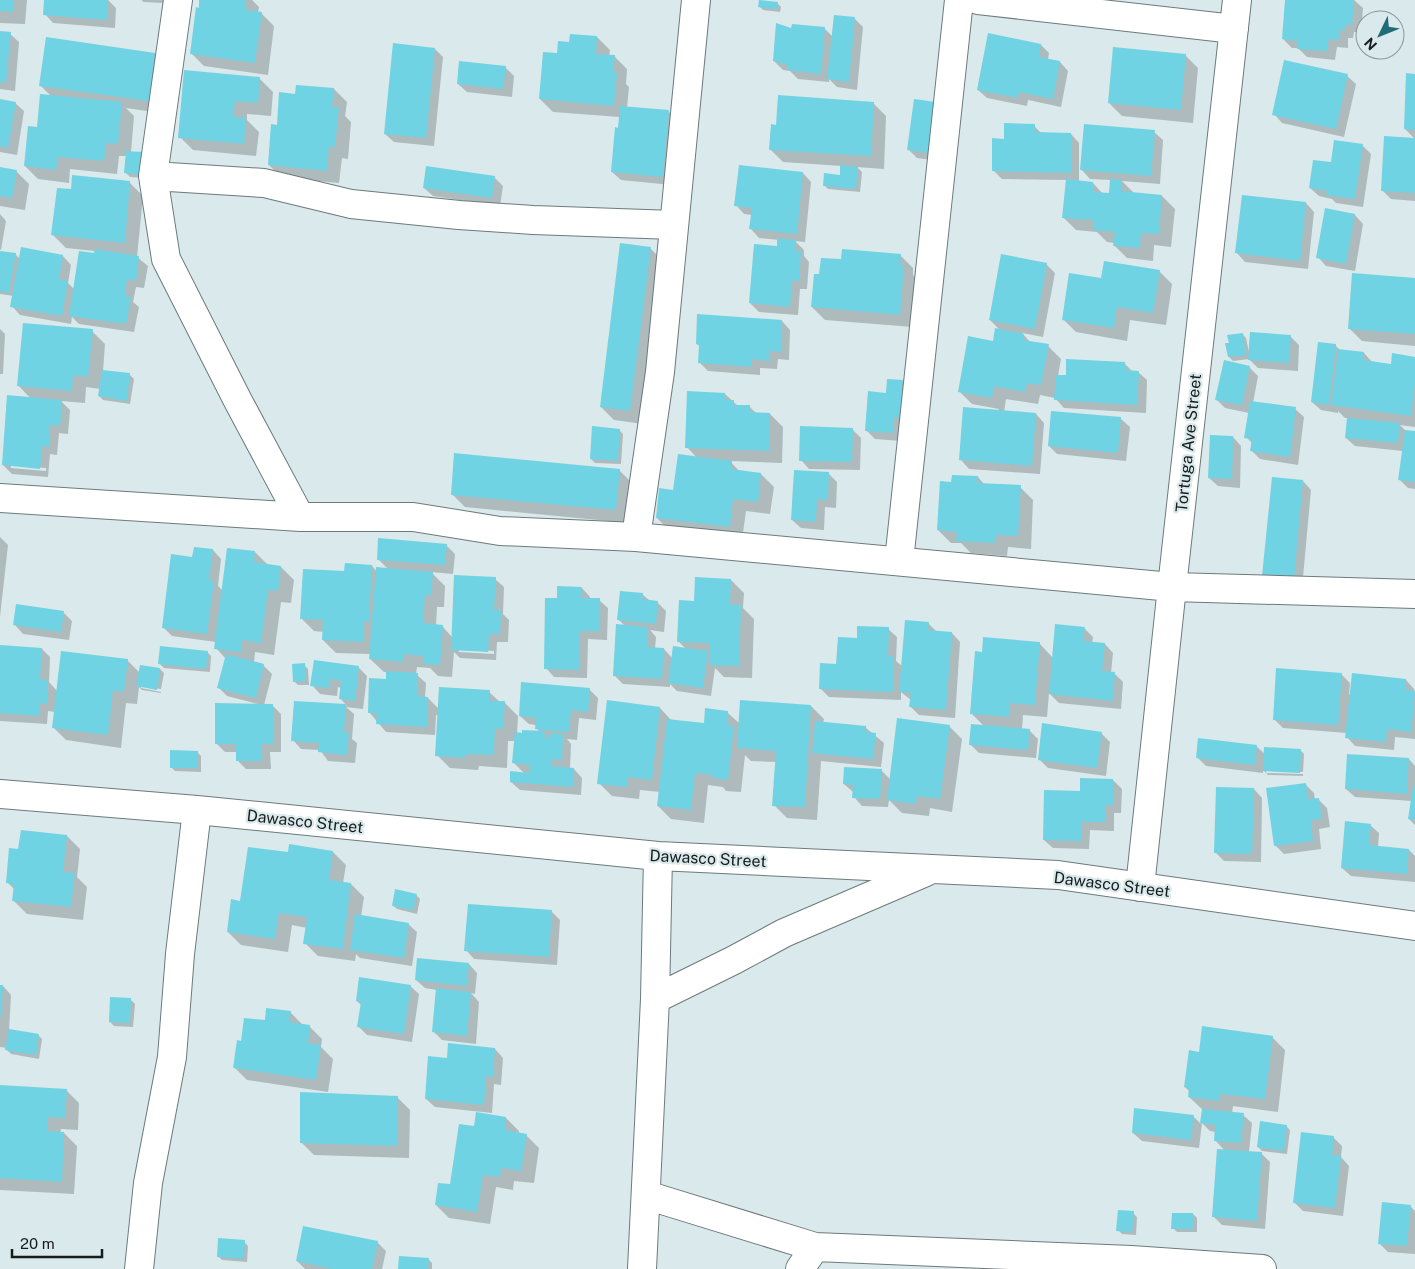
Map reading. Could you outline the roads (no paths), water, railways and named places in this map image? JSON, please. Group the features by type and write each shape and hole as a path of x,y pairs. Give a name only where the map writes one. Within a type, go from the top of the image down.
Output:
{"street":[{"path":"178,0 152,176 166,260 300,517"},
{"path":"636,537 660,372 696,0"},
{"path":"899,561 959,0"},
{"path":"978,0 1234,29"},
{"name":"Tortuga Ave Street","path":"1140,887 1237,0"},
{"path":"152,176 264,183 351,204 460,215 533,220 674,225"},
{"path":"0,498 300,517 413,517 500,531 636,537 1172,587 1415,594"},
{"name":"Dawasco Street","path":"0,794 196,810 658,856 1058,875 1092,882 1140,887 1415,926"},
{"path":"139,1269 148,1183 172,1057 180,954 196,810"},
{"path":"642,1269 655,999 658,856"},
{"path":"655,999 784,933 932,869"},
{"path":"646,1195 815,1247 1131,1260 1262,1269"},
{"path":"800,1269 815,1247"}]}
